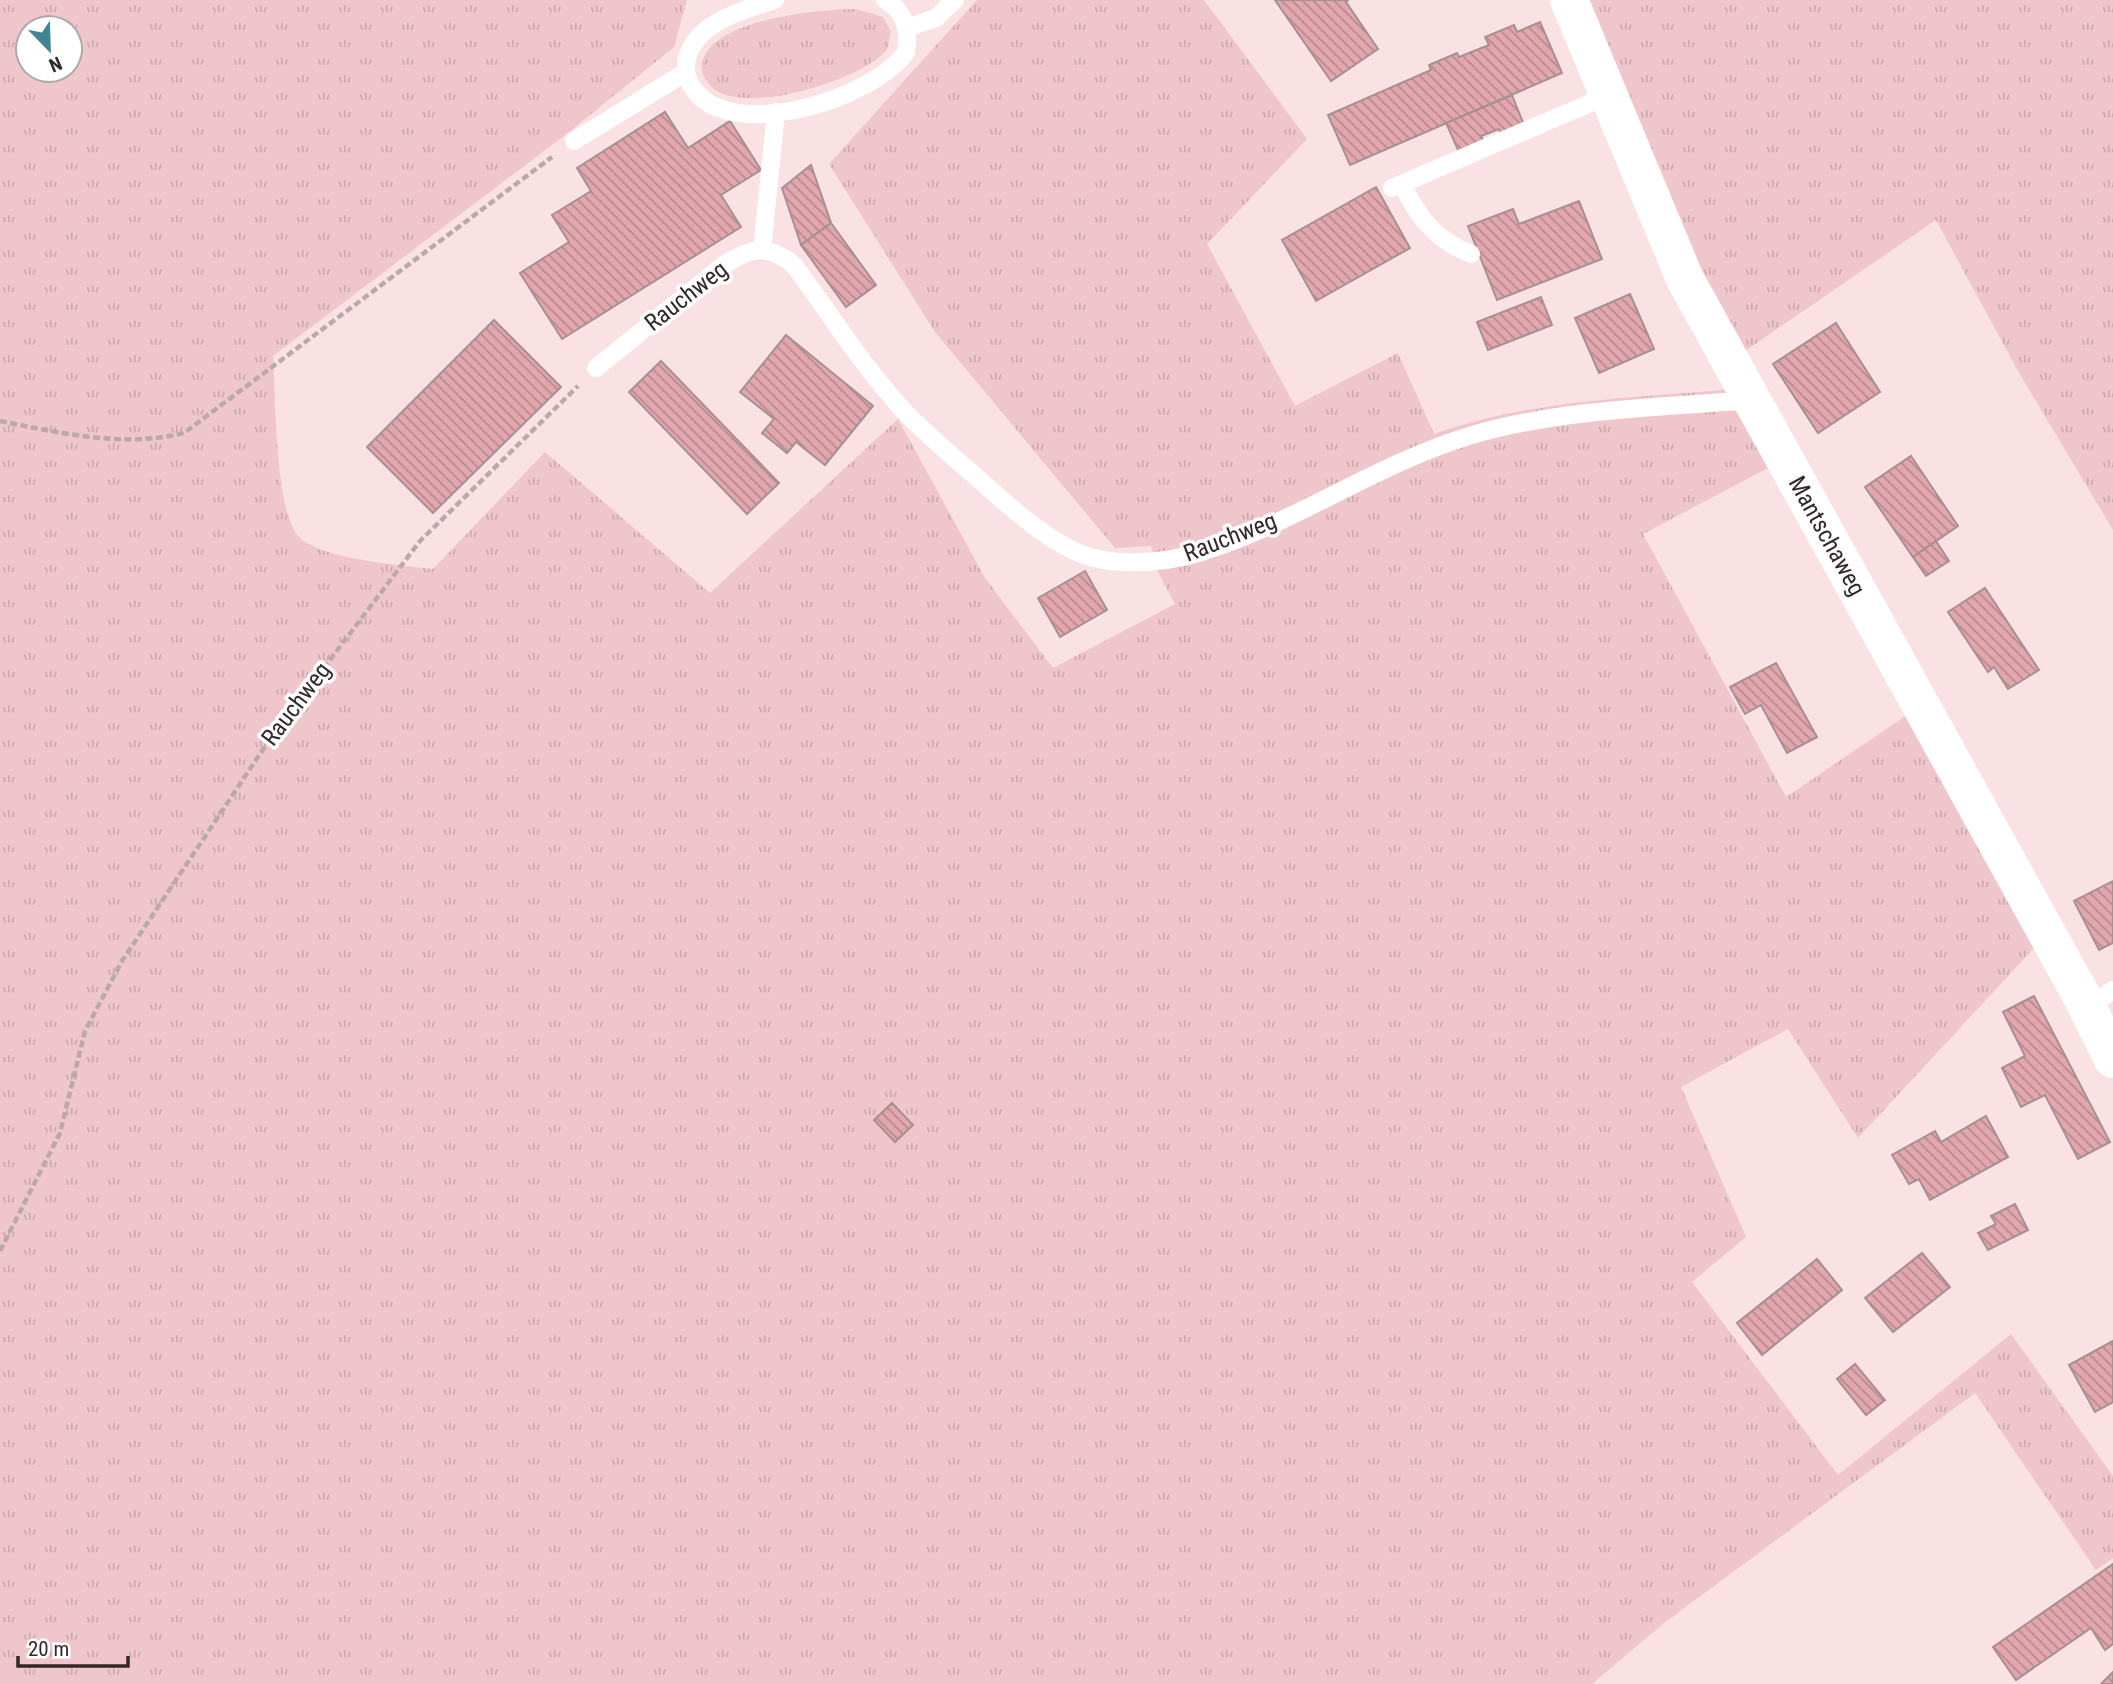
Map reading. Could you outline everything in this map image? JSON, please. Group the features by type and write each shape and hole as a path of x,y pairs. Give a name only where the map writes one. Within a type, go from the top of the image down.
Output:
{"street":[{"name":"Mantschaweg","path":"1569,0 1685,279 1750,400 2100,999 2113,1059"}],"lane":[{"path":"775,0 746,8 705,31 688,52 685,72 698,97 720,111 743,115 776,112 834,98 881,78 906,52 907,29 903,15 885,0"},
{"path":"907,29 936,18 955,0"},
{"path":"574,141 685,72"},
{"path":"1471,254 1433,232 1397,186 1609,95"},
{"path":"762,250 776,112"},
{"name":"Rauchweg","path":"596,368 725,264 745,252 778,252 794,265 905,412 1002,500 1073,551 1114,561 1157,561 1196,554 1238,538 1412,457 1469,436 1549,419 1750,400"}],"path":[{"path":"0,421 129,441 156,440 184,433 574,141"},
{"name":"Rauchweg","path":"0,1251 60,1133 85,1031 121,961 270,739 421,541 596,368"}],"green space":[{"path":"0,0 687,0 674,47 569,132 273,356 281,482 293,528 302,540 315,547 347,557 433,569 545,452 710,593 898,419 985,578 1053,668 1175,604 1158,572 1151,546 1115,548 935,332 829,164 977,0 1204,0 1307,139 1207,244 1295,406 1398,353 1434,434 1505,414 1541,408 1724,390 1768,468 1643,534 1786,797 1907,715 2035,947 1858,1138 1788,1029 1681,1087 1746,1237 1692,1282 1838,1475 2011,1334 2113,1476 2113,1558 2096,1570 1975,1393 1664,1623 1592,1684 0,1684"},
{"path":"1590,0 2113,0 2113,530 2018,371 1936,220 1745,351 1706,289"},
{"path":"856,9 883,17 891,32 887,50 854,72 831,82 780,96 734,97 717,91 703,75 702,64 709,49 724,36 768,20 818,11"}],"building":[{"path":"1275,0 1348,0 1346,2 1378,49 1331,81"},
{"path":"1540,22 1562,73 1350,165 1328,115 1431,70 1429,65 1457,53 1459,57 1489,45 1485,37 1514,25 1517,32"},
{"path":"1512,95 1524,125 1501,135 1499,129 1481,136 1484,142 1459,152 1446,123"},
{"path":"665,112 688,148 730,121 761,170 721,195 741,227 562,339 520,273 569,242 552,215 591,191 577,168"},
{"path":"811,165 831,223 801,245 782,188"},
{"path":"1376,187 1410,248 1316,301 1282,240"},
{"path":"1579,201 1602,259 1497,300 1468,226 1513,209 1519,224"},
{"path":"831,223 876,285 846,307 801,245"},
{"path":"1630,294 1654,349 1599,373 1575,318"},
{"path":"1541,297 1552,325 1488,350 1477,322"},
{"path":"494,320 561,387 433,513 367,447"},
{"path":"1836,323 1880,392 1818,433 1773,364"},
{"path":"786,335 873,406 825,465 796,442 787,453 762,433 774,419 740,392"},
{"path":"661,361 779,483 747,514 629,392"},
{"path":"1911,456 1958,526 1913,557 1865,487"},
{"path":"1936,541 1949,561 1926,576 1913,557"},
{"path":"1085,571 1107,610 1060,637 1038,598"},
{"path":"1985,588 2039,670 2008,689 1994,667 1988,672 1948,612"},
{"path":"1776,663 1817,737 1787,753 1761,705 1745,714 1730,687"},
{"path":"2113,881 2113,943 2099,950 2074,901"},
{"path":"2034,996 2110,1142 2078,1159 2045,1095 2021,1107 2002,1068 2025,1056 2003,1012"},
{"path":"892,1103 913,1125 895,1142 874,1120"},
{"path":"1986,1116 2008,1157 1930,1200 1919,1179 1909,1184 1892,1155 1935,1131 1941,1142"},
{"path":"2015,1204 2028,1230 1988,1250 1978,1233 1996,1224 1991,1216"},
{"path":"1922,1253 1950,1287 1893,1332 1865,1298"},
{"path":"1817,1259 1842,1290 1762,1355 1737,1323"},
{"path":"2113,1341 2113,1402 2095,1412 2069,1365"},
{"path":"1855,1364 1885,1400 1866,1415 1837,1379"},
{"path":"2113,1564 2113,1644 2105,1650 2091,1628 2016,1680 1993,1647"},
{"path":"2113,1672 2113,1684 2101,1684"}]}
